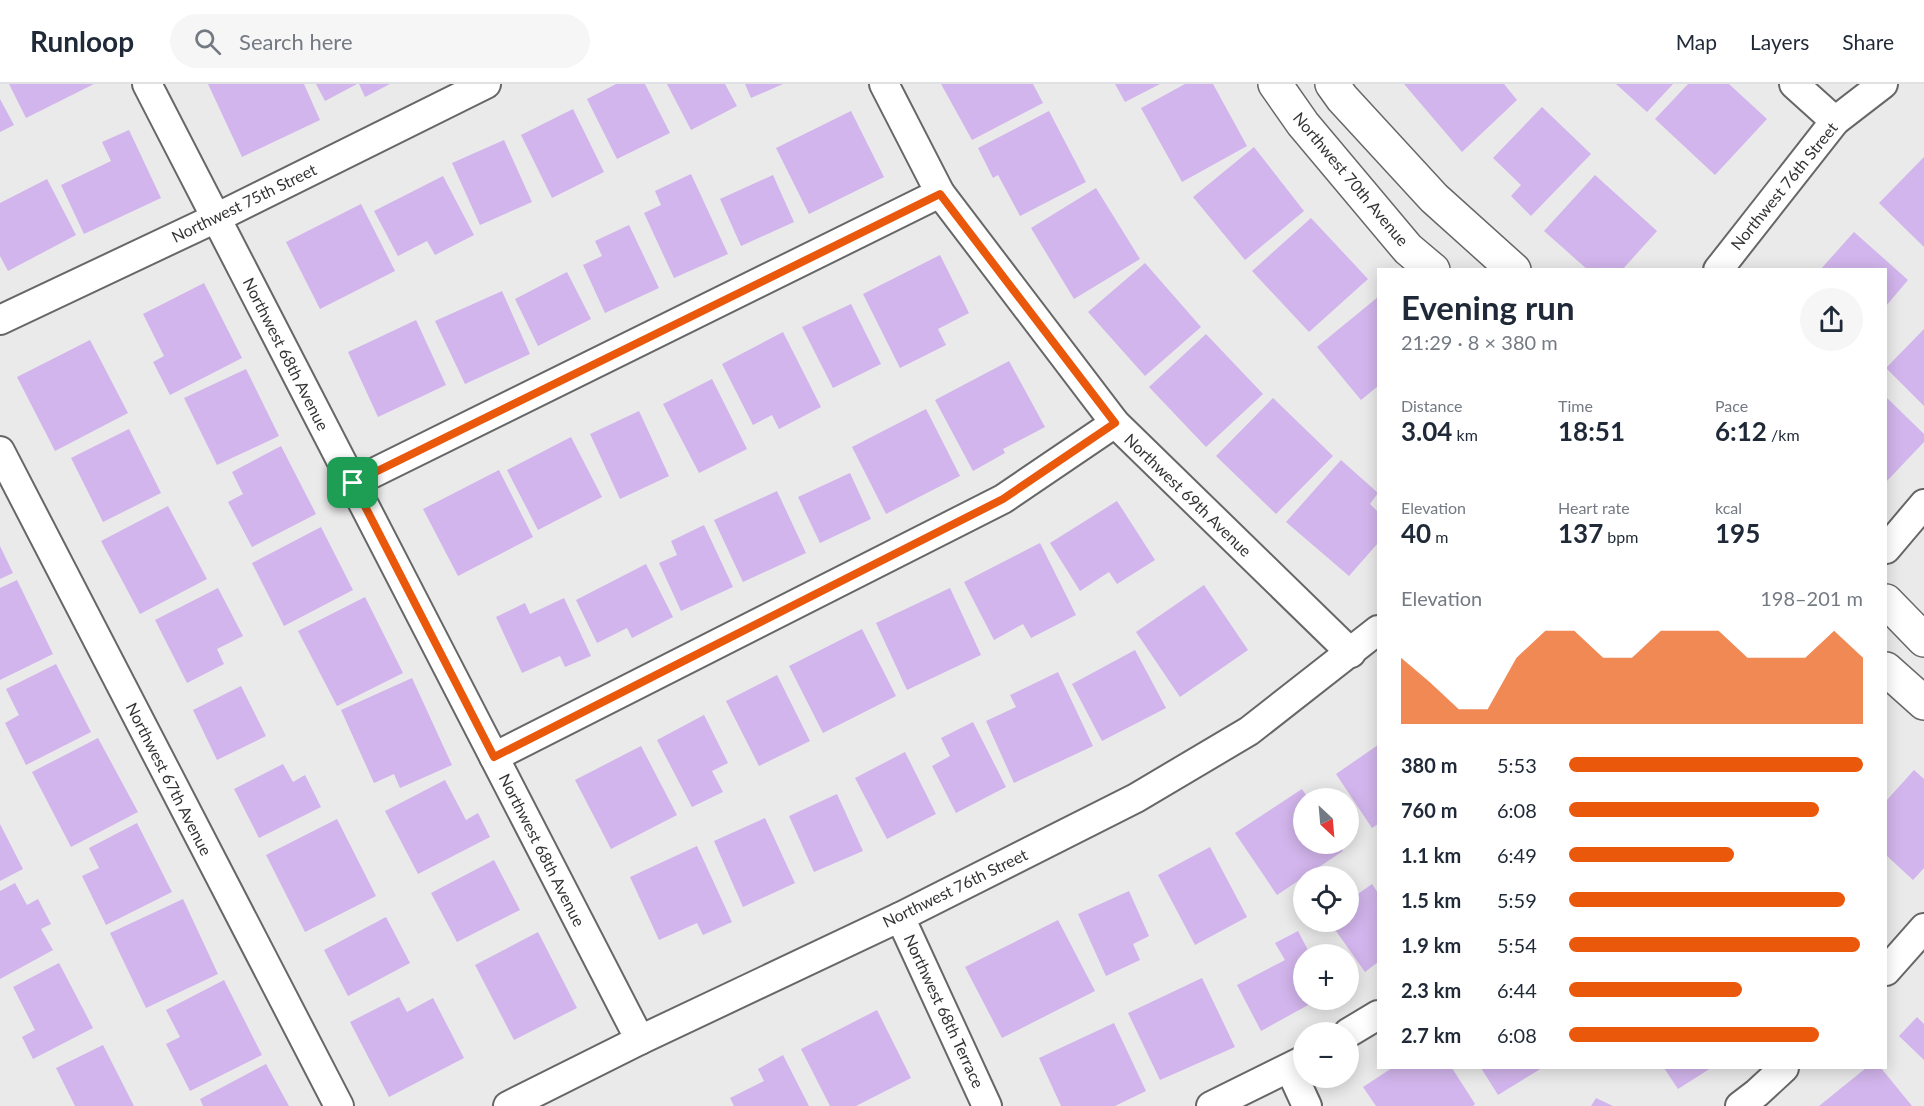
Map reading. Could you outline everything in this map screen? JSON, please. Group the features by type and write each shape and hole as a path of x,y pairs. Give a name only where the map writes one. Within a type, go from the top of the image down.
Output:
{"street":[{"name":"Northwest 68th Avenue","path":"147,84 640,1040"},
{"name":"Northwest 75th Street","path":"0,320 216,218 486,84"},
{"name":"Northwest 69th Avenue","path":"884,84 940,194 1115,423 1351,653"},
{"name":"Northwest 70th Avenue","path":"1275,84 1318,142 1408,249 1430,268"},
{"path":"1332,84 1342,98 1434,198 1512,268"},
{"path":"1794,84 1835,121"},
{"name":"Northwest 76th Street","path":"1720,268 1835,121 1883,84"},
{"path":"353,483 940,194"},
{"path":"494,757 1003,499 1115,423"},
{"name":"Northwest 67th Avenue","path":"0,451 339,1106"},
{"path":"1887,548 1924,504"},
{"path":"1887,602 1924,640"},
{"name":"Northwest 76th Street","path":"508,1106 640,1040 900,917 1136,798 1249,731 1377,631"},
{"path":"1887,670 1924,703"},
{"name":"Northwest 68th Terrace","path":"900,917 987,1106"},
{"path":"1887,970 1924,928"},
{"path":"1359,1026 1377,1016"},
{"path":"1211,1106 1293,1066"},
{"path":"1740,1106 1783,1069"},
{"path":"1303,1088 1307,1106"}],"building":[{"path":"9,84 94,84 26,118"},
{"path":"208,84 304,84 320,120 242,157"},
{"path":"316,84 357,84 325,101"},
{"path":"359,84 390,84 365,97"},
{"path":"616,84 645,84 670,133 617,159 587,99"},
{"path":"667,84 725,84 737,106 691,130"},
{"path":"745,84 783,84 751,98"},
{"path":"941,84 1033,84 1043,103 972,140"},
{"path":"1115,84 1160,84 1125,102"},
{"path":"1185,84 1213,84 1247,146 1182,182 1141,108"},
{"path":"1404,84 1504,84 1517,100 1462,152"},
{"path":"1616,84 1673,84 1647,112"},
{"path":"1688,84 1729,84 1767,119 1715,175 1655,119"},
{"path":"0,99 14,125 0,132"},
{"path":"1542,107 1591,154 1531,216 1511,196 1521,185 1493,158"},
{"path":"573,109 604,172 552,198 521,135"},
{"path":"851,111 884,177 809,214 776,148"},
{"path":"1049,111 1086,182 1020,216 998,175 993,178 978,148"},
{"path":"129,130 161,198 84,234 61,185 111,161 102,142"},
{"path":"504,140 532,202 480,225 452,163"},
{"path":"1254,147 1304,211 1245,260 1193,197"},
{"path":"1924,157 1924,247 1879,203"},
{"path":"691,174 728,254 674,278 644,213 661,205 655,191"},
{"path":"773,175 794,222 741,246 720,199"},
{"path":"1595,175 1657,231 1624,268 1586,268 1544,231"},
{"path":"443,176 474,235 435,255 427,241 398,256 374,211"},
{"path":"47,179 76,235 8,271 0,256 0,203"},
{"path":"1096,188 1140,259 1074,299 1031,228"},
{"path":"361,204 395,271 320,309 286,242"},
{"path":"1311,218 1368,279 1309,332 1252,271"},
{"path":"629,225 659,288 605,313 583,265 602,256 595,241"},
{"path":"1854,232 1908,280 1887,305 1887,268 1822,268"},
{"path":"940,255 969,313 938,329 946,345 900,368 863,294"},
{"path":"1145,263 1201,327 1145,376 1088,312"},
{"path":"567,272 591,319 538,346 515,299"},
{"path":"204,283 242,358 170,395 153,362 164,356 143,314"},
{"path":"502,291 530,354 465,384 435,321"},
{"path":"1377,298 1377,387 1361,400 1317,347"},
{"path":"851,304 881,364 833,388 802,327"},
{"path":"416,320 446,385 378,417 348,352"},
{"path":"1924,329 1924,406 1887,369"},
{"path":"783,332 821,407 779,429 772,415 753,425 722,364"},
{"path":"1206,334 1263,394 1206,447 1149,387"},
{"path":"90,340 128,413 55,451 17,377"},
{"path":"1009,361 1045,427 1003,449 1005,453 973,471 935,400"},
{"path":"246,369 279,436 217,465 184,398"},
{"path":"712,379 747,449 699,473 663,404"},
{"path":"1273,398 1333,456 1276,514 1216,456"},
{"path":"1887,398 1924,434 1924,442 1887,481"},
{"path":"926,409 960,476 886,514 852,447"},
{"path":"639,411 669,476 620,499 590,434"},
{"path":"129,429 161,493 103,522 71,458"},
{"path":"571,437 602,497 538,530 507,470"},
{"path":"281,446 316,514 252,547 228,502 243,494 232,472"},
{"path":"1341,460 1377,492 1370,504 1377,511 1377,544 1349,576 1286,522"},
{"path":"499,470 533,537 458,576 423,509"},
{"path":"850,473 871,519 820,543 798,497"},
{"path":"777,491 806,553 743,582 714,520"},
{"path":"1117,501 1155,560 1117,584 1109,572 1080,591 1050,543"},
{"path":"168,506 207,579 140,614 101,541"},
{"path":"704,525 733,587 681,611 659,563 677,555 671,541"},
{"path":"321,527 353,590 284,626 252,563"},
{"path":"1040,543 1076,615 1031,638 1023,624 994,640 964,582"},
{"path":"0,546 13,573 0,579"},
{"path":"646,564 673,617 632,638 627,628 597,643 576,600"},
{"path":"17,580 53,654 0,680 0,588"},
{"path":"1204,585 1248,650 1180,697 1136,632"},
{"path":"218,588 243,636 217,649 224,664 187,683 155,620"},
{"path":"950,588 981,655 907,690 876,623"},
{"path":"365,597 403,673 337,706 298,631"},
{"path":"564,598 591,656 565,667 560,656 522,673 496,617 525,603 530,614"},
{"path":"862,629 896,696 823,733 789,666"},
{"path":"1135,650 1166,708 1102,741 1072,684"},
{"path":"56,664 91,732 26,765 5,723 19,715 6,689"},
{"path":"1058,672 1093,746 1014,783 986,721 1016,707 1010,695"},
{"path":"777,675 810,741 759,766 726,701"},
{"path":"412,678 452,765 400,788 394,774 374,783 341,710"},
{"path":"241,686 266,736 217,760 193,710"},
{"path":"704,715 728,763 712,771 723,792 692,807 657,740"},
{"path":"973,722 1006,787 956,813 932,766 950,756 941,738"},
{"path":"98,738 138,812 71,847 32,772"},
{"path":"641,746 677,815 611,849 575,780"},
{"path":"1377,746 1377,825 1372,828 1359,808 1359,788 1345,788 1336,774"},
{"path":"905,752 936,814 887,839 855,778"},
{"path":"283,764 293,782 305,775 321,807 259,838 234,789"},
{"path":"1914,770 1924,779 1924,868 1913,880 1887,856 1887,800"},
{"path":"445,780 466,820 478,813 490,837 418,874 385,811"},
{"path":"837,794 863,851 814,872 789,816"},
{"path":"1293,795 1293,854 1338,854 1320,866 1293,866 1293,884 1277,895 1235,833"},
{"path":"765,818 795,883 743,907 714,841"},
{"path":"337,819 376,896 305,932 266,855"},
{"path":"137,823 172,892 106,925 82,876 99,868 89,848"},
{"path":"0,824 23,869 0,881"},
{"path":"697,846 732,922 703,935 697,923 659,940 630,877"},
{"path":"1210,847 1247,917 1195,945 1158,875"},
{"path":"494,860 520,910 457,942 431,893"},
{"path":"15,883 27,905 38,899 51,924 41,929 53,950 0,979 0,891"},
{"path":"1372,884 1377,892 1377,963 1365,972 1359,964 1359,944 1345,944 1337,932 1359,932 1359,893"},
{"path":"1129,891 1149,936 1133,944 1140,960 1106,976 1078,914"},
{"path":"183,899 218,974 146,1008 110,933"},
{"path":"386,917 410,963 348,996 324,950"},
{"path":"1058,920 1095,991 1002,1038 965,967"},
{"path":"538,932 577,1008 514,1040 475,965"},
{"path":"1299,932 1305,944 1293,944 1293,1010 1299,1010 1261,1031 1237,985 1285,960 1275,943"},
{"path":"59,963 93,1028 33,1059 22,1037 35,1030 13,987"},
{"path":"1202,978 1235,1047 1160,1080 1128,1013"},
{"path":"224,980 262,1055 190,1091 166,1044 180,1037 166,1010"},
{"path":"399,997 407,1012 433,998 464,1058 389,1097 350,1022"},
{"path":"877,1010 911,1078 856,1106 830,1106 801,1049"},
{"path":"1917,1017 1924,1024 1924,1060 1899,1036"},
{"path":"1114,1023 1146,1091 1115,1106 1061,1106 1039,1058"},
{"path":"103,1045 134,1106 75,1106 56,1068"},
{"path":"783,1055 809,1106 734,1106 730,1098 764,1081 758,1069"},
{"path":"266,1064 289,1106 203,1106 200,1099"},
{"path":"1390,1069 1453,1069 1475,1104 1473,1106 1376,1106 1363,1087"},
{"path":"1482,1069 1540,1069 1498,1095"},
{"path":"1665,1069 1709,1069 1678,1089"},
{"path":"1865,1069 1882,1069 1912,1106 1819,1106"},
{"path":"1596,1098 1613,1106 1591,1106"}],"route":[{"path":"940,194 1115,423 1003,499 494,757 353,483 940,194"}]}
